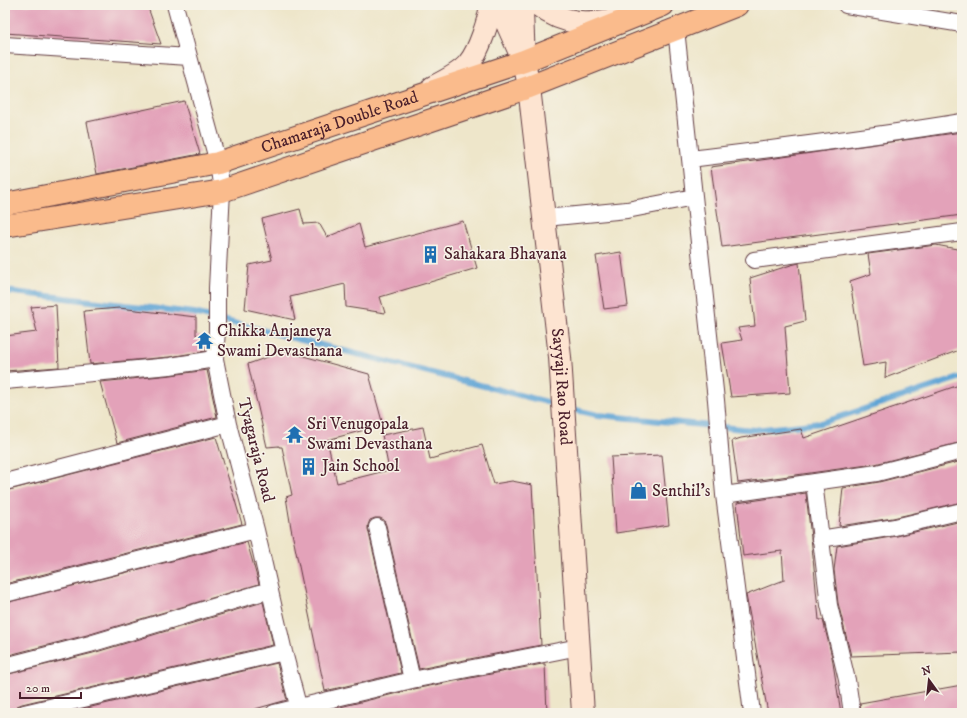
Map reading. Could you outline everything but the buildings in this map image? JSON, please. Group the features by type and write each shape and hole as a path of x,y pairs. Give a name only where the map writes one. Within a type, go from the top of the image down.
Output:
{"main road":[{"path":"408,100 447,80 469,64 481,40 490,13 491,5"},
{"name":"Sayyaji Rao Road","path":"501,5 504,17 524,61"},
{"name":"Sayyaji Rao Road","path":"521,5 524,61 529,87 560,357 583,713"},
{"path":"538,5 548,12 567,21 591,23 634,17"},
{"name":"Chamaraja Double Road","path":"5,204 218,163 524,61 663,5"},
{"name":"Chamaraja Double Road","path":"5,226 222,191 529,87 737,5"}],"street":[{"name":"Tyagaraja Road","path":"175,5 218,163 222,191 215,359 228,424 256,530 299,710"},
{"path":"846,5 962,24"},
{"path":"676,29 716,400 724,495 752,713"},
{"path":"5,45 189,57"},
{"path":"690,159 893,134 962,122"},
{"path":"544,218 627,210 694,197"},
{"path":"754,260 962,232"},
{"path":"5,382 170,366 215,359"},
{"path":"5,482 228,424"},
{"path":"724,495 876,473 962,451"},
{"path":"814,482 829,605 847,680 852,713"},
{"path":"820,539 895,527 962,511"},
{"path":"377,527 412,680"},
{"path":"5,594 256,530"},
{"path":"5,666 90,644 270,590"},
{"path":"274,713 299,710 412,680 579,647"},
{"path":"24,713 284,652"}],"waterway":[{"path":"5,291 194,313 559,405"},
{"path":"567,408 598,415 754,430 821,423 962,377"}],"place":[{"name":"Sahakara Bhavana","path":"431,254"},
{"name":"Chikka Anjaneya Swami Devasthana","path":"204,341"},
{"name":"Sri Venugopala Swami Devasthana","path":"294,434"},
{"name":"Jain School","path":"309,466"},
{"name":"Senthil's","path":"639,491"}]}
